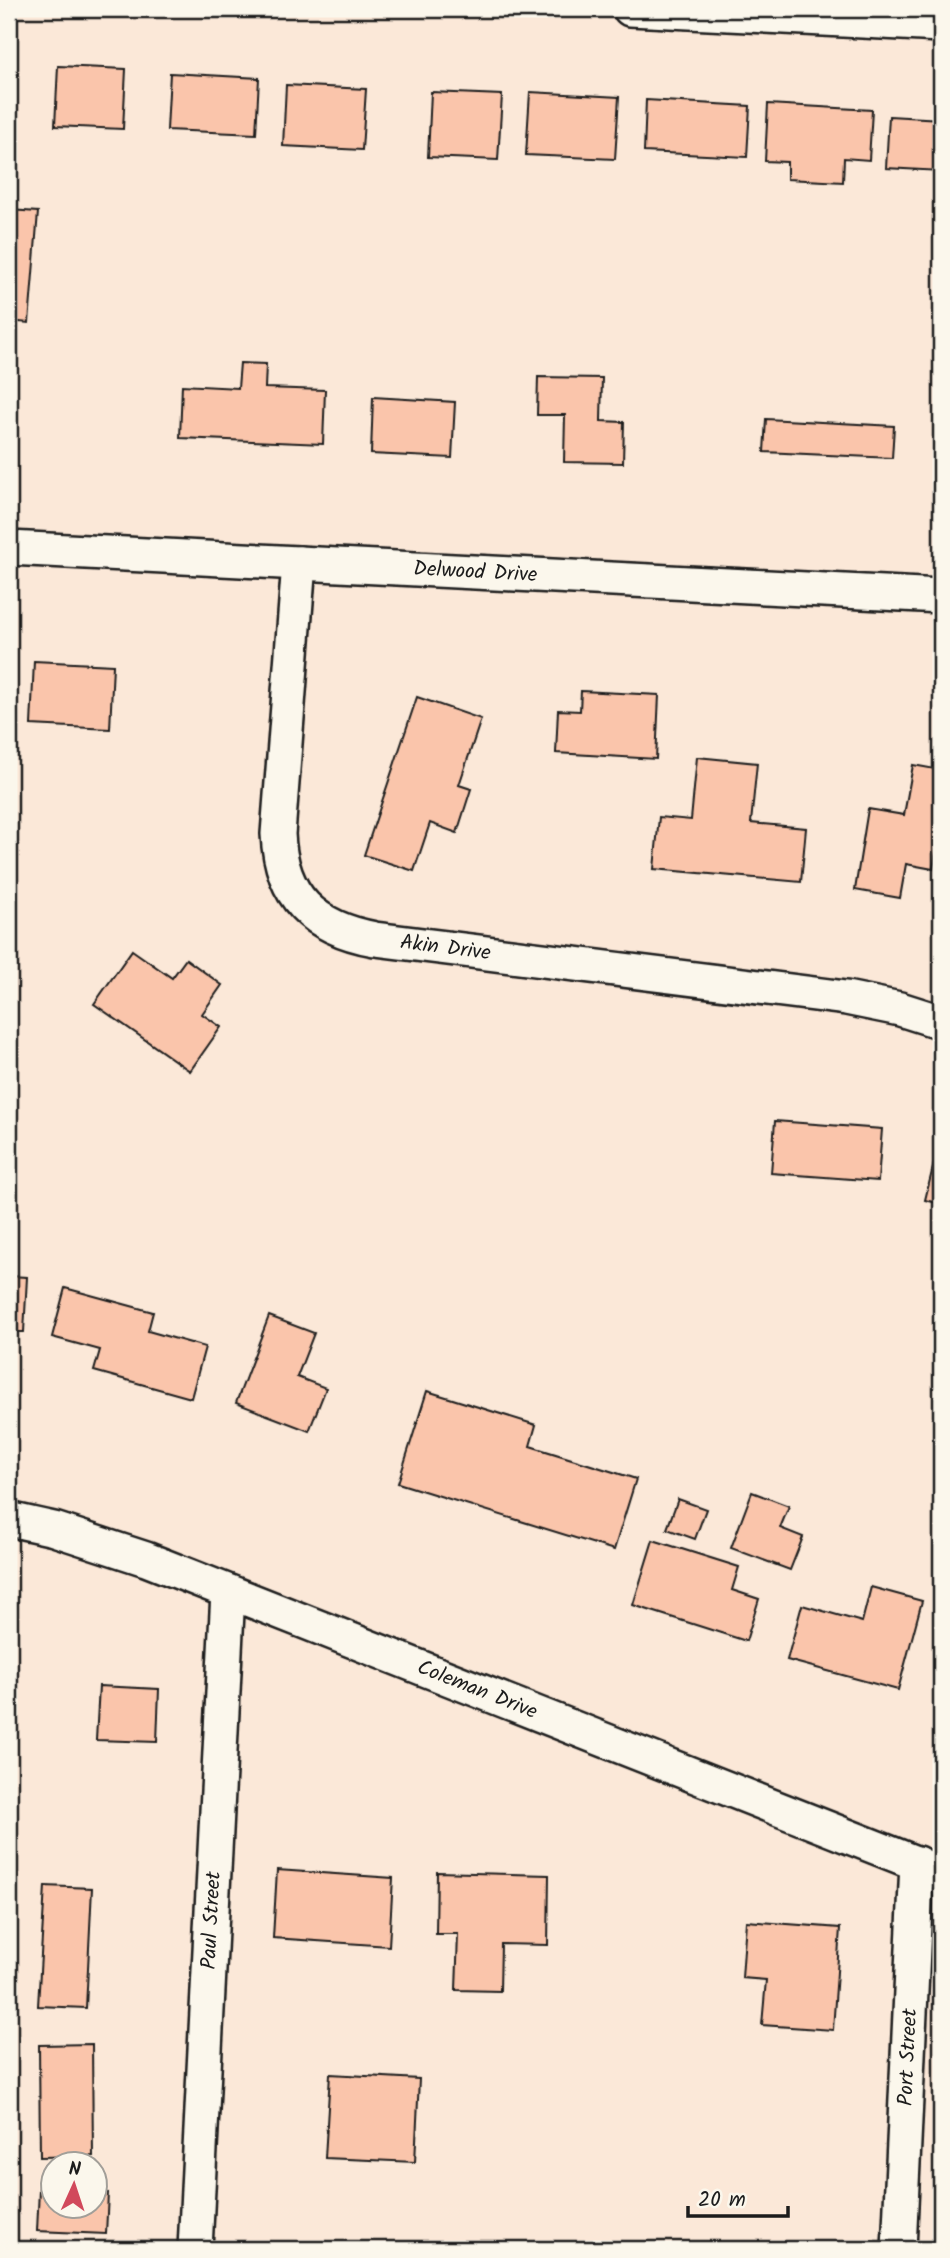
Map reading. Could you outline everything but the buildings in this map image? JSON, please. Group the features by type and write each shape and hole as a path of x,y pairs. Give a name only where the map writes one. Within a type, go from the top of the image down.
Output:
{"street":[{"path":"630,9 941,25"},
{"name":"Delwood Drive","path":"9,548 941,596"},
{"name":"Akin Drive","path":"299,564 278,843 281,863 290,888 316,917 343,932 375,939 846,998 900,1009 941,1022"},
{"name":"Coleman Drive","path":"9,1519 54,1529 114,1548 929,1868"},
{"name":"Paul Street","path":"195,2249 228,1592"},
{"name":"Port Street","path":"899,2249 929,1868"}]}
